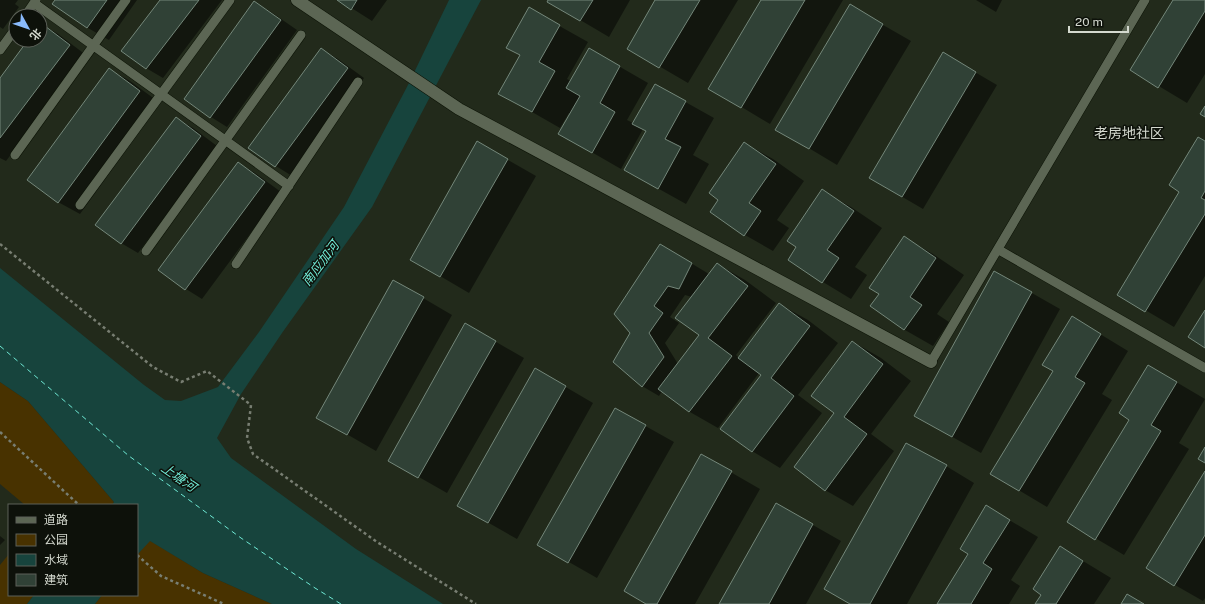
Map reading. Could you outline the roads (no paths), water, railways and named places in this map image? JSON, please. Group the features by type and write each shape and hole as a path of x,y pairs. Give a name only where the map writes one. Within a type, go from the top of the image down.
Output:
{"street":[{"path":"296,0 458,109 931,362"}],"lane":[{"path":"15,155 126,0"},
{"path":"80,205 230,0"},
{"path":"931,362 999,250 1145,0"},
{"path":"35,2 93,46 288,186"},
{"path":"146,251 301,35"},
{"path":"0,50 8,39"},
{"path":"236,264 358,82"},
{"path":"999,250 1205,368"}],"water":[{"path":"449,0 481,0 372,207 282,333 241,394 217,438 231,458 356,549 443,604 272,604 203,573 150,541 138,554 138,504 113,504 114,502 28,401 0,382 0,268 144,385 165,400 181,401 218,387 259,332 344,207 409,83"},
{"path":"33,596 101,596 95,604 27,604"}],"district":[{"name":"老房地社区","path":"1129,133"}],"water label":[{"name":"南应加河","path":"320,263"},
{"name":"上塘河","path":"179,477"}]}
